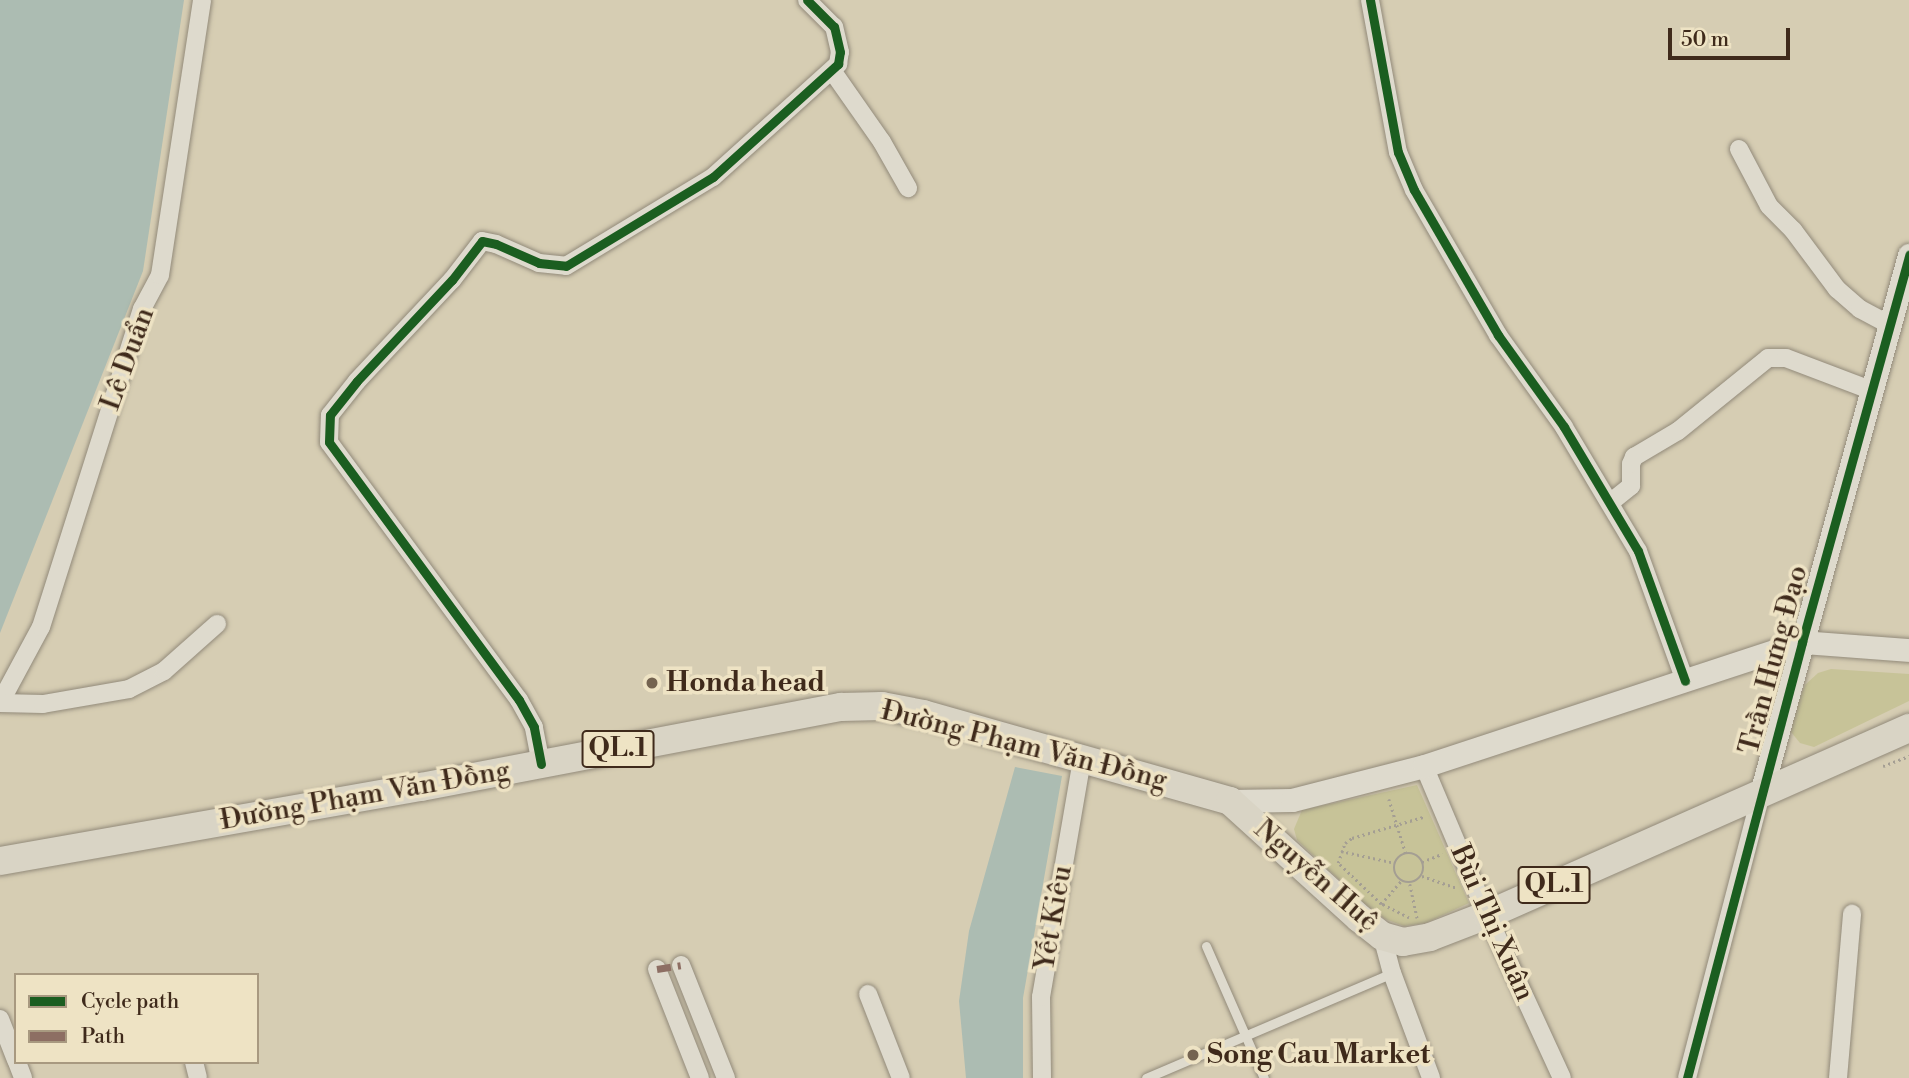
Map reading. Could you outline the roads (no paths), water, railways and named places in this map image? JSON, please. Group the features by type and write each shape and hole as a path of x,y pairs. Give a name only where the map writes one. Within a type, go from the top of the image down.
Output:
{"main road":[{"name":"Đường Phạm Văn Đồng","path":"0,861 841,707 869,706 923,714 1230,800"},
{"name":"Nguyễn Huệ","path":"1230,800 1359,918 1382,936 1403,942 1430,937 1487,915 1909,728"}],"street":[{"name":"Lê Duẩn","path":"0,703 41,627 138,322 160,275 202,0"},
{"path":"541,764 534,727 519,700 329,442 331,415 357,381 452,280 482,241 496,244 539,263 566,266 713,177 833,72 840,52 834,27 807,0"},
{"path":"1370,0 1398,152 1414,190 1498,335 1564,427 1611,502 1638,551 1685,681"},
{"path":"833,72 895,162 908,188"},
{"path":"1739,149 1769,206 1793,230 1837,289 1860,309 1890,325"},
{"name":"Trần Hưng Đạo","path":"1687,1078 1761,793 1909,255"},
{"path":"1611,502 1631,486 1631,464 1634,457 1678,431 1768,358 1786,358 1873,391"},
{"path":"0,703 43,704 129,689 163,671 217,624"},
{"name":"Đường Phạm Văn Đồng","path":"1230,800 1292,800 1424,766 1802,642 1909,650"},
{"name":"Yết Kiêu","path":"1042,1078 1041,997 1082,759"},
{"name":"Bùi Thị Xuân","path":"1424,766 1487,915 1562,1078"},
{"path":"1838,1078 1852,914"},
{"path":"1382,936 1392,973 1431,1078"},
{"path":"681,965 726,1078"},
{"path":"657,970 699,1078"},
{"path":"868,994 901,1078"},
{"path":"0,1019 11,1035"}],"lane":[{"path":"1206,946 1264,1078"},
{"path":"1146,1078 1392,973"}],"place":[{"name":"Honda head","path":"652,683"},
{"name":"Song Cau Market","path":"1193,1055"}]}
